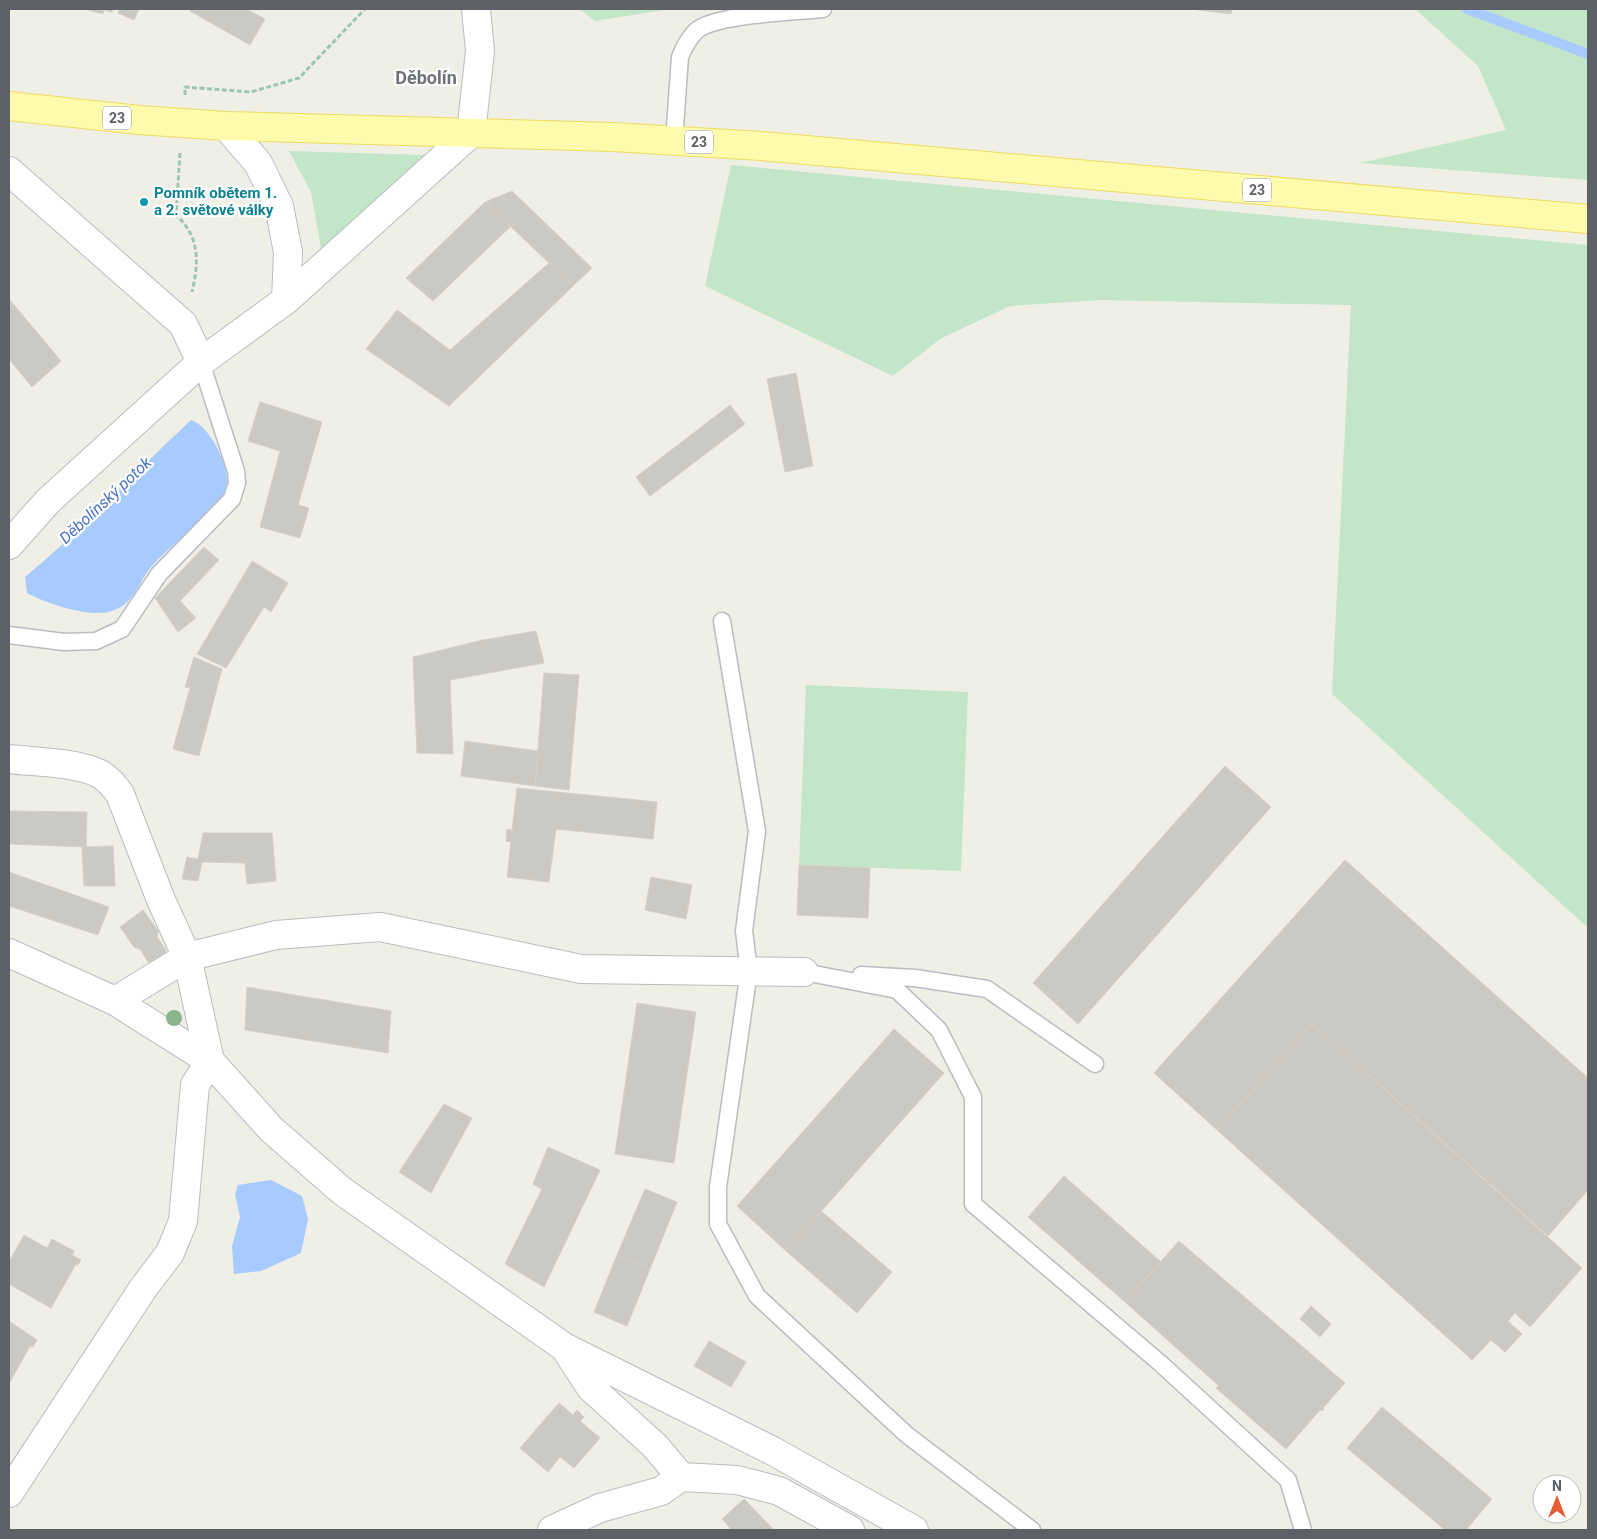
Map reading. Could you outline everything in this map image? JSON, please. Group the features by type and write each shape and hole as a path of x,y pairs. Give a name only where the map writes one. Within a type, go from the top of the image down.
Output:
{"main road":[{"name":"23","path":"9,106 226,126 471,133 780,147 1588,220"}],"street":[{"path":"9,545 48,501 201,362 286,300 471,133 480,51 476,9"},
{"path":"226,126 258,163 279,206 288,252 286,300"},
{"path":"9,171 183,324 201,362"},
{"path":"9,759 82,768 98,773 109,780 120,794 161,900 187,957 210,1061 195,1085 183,1221 170,1253 144,1287 9,1493"},
{"path":"115,1002 187,957 276,934 380,927 580,969 804,972"},
{"path":"9,952 115,1002 210,1061 271,1129 342,1191 564,1347 771,1450 914,1530"},
{"path":"564,1347 591,1388 655,1446 681,1477"},
{"path":"552,1530 600,1508 661,1491 681,1477 737,1480 779,1491 850,1530"}],"lane":[{"path":"674,141 680,57 684,44 697,30 715,21 823,9"},
{"path":"9,635 64,642 96,641 122,630 159,574 232,499 237,483 236,471 201,362"},
{"path":"722,621 758,831 744,931 749,971 718,1188 718,1224 757,1296 907,1435 1032,1530"},
{"path":"804,972 915,978 987,989 1096,1064"},
{"path":"804,972 897,990 939,1030 973,1097 973,1204 1160,1364 1288,1480 1303,1530"}],"path":[{"path":"183,324 198,266 190,227 176,215 186,87 252,92 298,78 365,9"}],"green space":[{"path":"580,9 670,9 595,21"},
{"path":"1415,9 1588,9 1588,180 1360,163 1506,130 1478,66"},
{"path":"289,151 424,155 417,169 322,254 311,192"},
{"path":"731,165 1588,245 1588,928 1332,694 1351,305 1101,300 1010,306 940,339 893,376 705,286"},
{"path":"806,685 968,692 961,871 799,865"}],"water":[{"path":"191,420 199,424 207,432 220,454 227,479 227,489 224,498 151,567 130,599 117,609 108,612 89,613 55,605 27,593 25,577 89,520"},
{"path":"271,1180 302,1196 308,1219 301,1253 261,1271 234,1274 232,1246 240,1217 235,1194 238,1185"}],"building":[{"path":"85,9 113,9 112,12 104,10 103,14"},
{"path":"120,9 139,9 134,20 118,13"},
{"path":"192,9 246,9 265,19 250,45 190,11"},
{"path":"1191,9 1232,9 1231,14"},
{"path":"512,191 592,268 573,286 485,202"},
{"path":"485,202 511,226 433,301 406,278"},
{"path":"549,263 573,286 449,406 366,349 397,310 450,350"},
{"path":"9,299 61,361 32,387 9,359"},
{"path":"796,373 813,466 785,472 767,379"},
{"path":"260,402 322,422 298,505 309,508 300,538 260,527 280,451 248,441"},
{"path":"730,405 745,424 650,496 636,477"},
{"path":"204,547 219,560 180,601 196,618 178,632 155,598"},
{"path":"252,561 288,583 271,612 264,607 226,668 197,654"},
{"path":"536,631 544,663 450,680 453,754 417,753 413,657 483,640"},
{"path":"194,657 222,669 199,756 173,749 190,688 185,687"},
{"path":"544,673 579,675 569,790 535,786"},
{"path":"465,741 538,751 535,786 461,776"},
{"path":"1225,766 1271,807 1078,1024 1033,983"},
{"path":"517,788 657,802 653,839 556,829 549,882 507,877 511,842 506,841 507,829 512,830"},
{"path":"9,811 87,812 86,847 9,844"},
{"path":"203,833 272,833 276,881 247,884 245,863 202,862 198,881 182,879 187,857 198,859"},
{"path":"113,846 115,886 84,886 82,847"},
{"path":"1345,860 1588,1078 1588,1190 1548,1236 1312,1024 1217,1130 1154,1073"},
{"path":"799,865 870,868 868,918 797,915"},
{"path":"9,872 109,907 98,935 9,906"},
{"path":"651,877 692,885 686,919 645,910"},
{"path":"143,910 158,931 157,937 166,950 165,958 148,962 140,949 134,947 120,927"},
{"path":"247,987 391,1011 388,1053 245,1030"},
{"path":"637,1003 696,1012 674,1163 615,1154"},
{"path":"1312,1024 1582,1268 1530,1327 1515,1313 1508,1321 1522,1334 1505,1352 1491,1340 1472,1360 1217,1130"},
{"path":"894,1029 944,1073 786,1251 737,1206"},
{"path":"444,1104 472,1118 431,1193 399,1172"},
{"path":"548,1147 600,1170 544,1287 505,1264 542,1189 533,1184"},
{"path":"1064,1176 1161,1262 1125,1302 1028,1217"},
{"path":"645,1189 677,1202 650,1269 617,1255"},
{"path":"821,1211 892,1272 857,1313 786,1251"},
{"path":"24,1235 47,1248 52,1239 74,1251 72,1255 81,1260 78,1265 76,1264 51,1308 9,1284 9,1262"},
{"path":"1179,1241 1345,1383 1324,1409 1320,1410 1286,1449 1216,1388 1219,1386 1125,1302"},
{"path":"617,1255 650,1269 627,1326 594,1312"},
{"path":"1311,1306 1331,1324 1320,1337 1300,1319"},
{"path":"9,1321 37,1340 33,1347 30,1346 9,1384"},
{"path":"709,1341 746,1362 731,1387 694,1366"},
{"path":"559,1403 573,1415 577,1410 584,1417 580,1421 600,1438 574,1468 560,1457 548,1472 520,1448"},
{"path":"1382,1407 1492,1499 1466,1530 1445,1530 1347,1448"},
{"path":"744,1499 774,1530 732,1530 722,1519"}],"waterway":[{"name":"Děbolínský potok","path":"1467,9 1588,54"}],"place":[{"name":"Pomník obětem 1. a 2. světové války","path":"144,202"}],"district":[{"name":"Děbolín","path":"426,78"}]}
